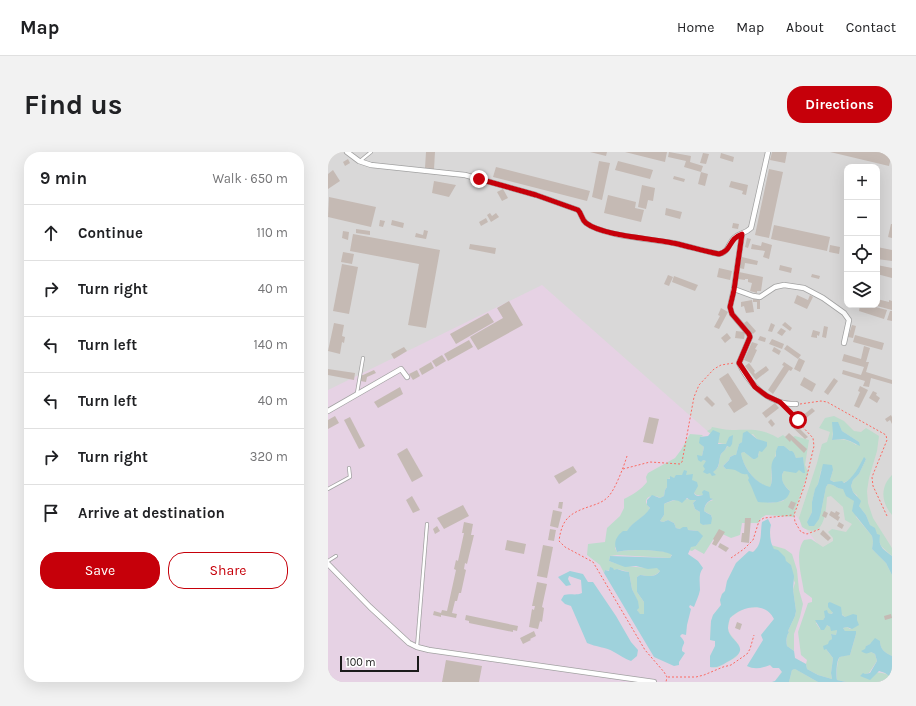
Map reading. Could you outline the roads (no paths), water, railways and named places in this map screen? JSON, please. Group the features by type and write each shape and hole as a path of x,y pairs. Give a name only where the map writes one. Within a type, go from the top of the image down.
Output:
{"street":[{"path":"347,152 359,161 371,165 465,175 536,195 578,210 581,212 582,218 585,222 602,230 672,243 719,254 724,253 728,249 732,240 736,236 747,232 751,228 768,152"},
{"path":"742,234 730,311 750,337 739,363 755,387 767,396 780,402 796,404"},
{"path":"734,290 760,297 775,287 784,285 804,288 823,298 844,313 849,320 844,342"},
{"path":"328,411 401,369 407,377"},
{"path":"328,562 370,607 409,643 417,647 429,650 654,682"}],"lane":[{"path":"359,161 371,152"},
{"path":"357,394 363,358"},
{"path":"328,489 350,477 349,468"},
{"path":"417,647 428,524"},
{"path":"328,562 336,556"}],"water":[{"path":"832,422 838,422 842,431 859,442 860,446 844,439 832,440"},
{"path":"713,430 720,433 718,444 726,444 729,437 733,435 732,444 730,447 727,446 721,454 718,466 713,472 716,475 712,476 710,473 707,474 703,472 705,469 703,466 706,461 703,460 701,462 698,460 697,455 702,456 704,447 699,443 700,437 708,436"},
{"path":"747,431 757,439 767,442 767,446 762,452 759,451 758,457 755,459 744,452 741,453 747,470 760,483 770,487 772,480 771,467 776,456 778,446 784,446 792,451 796,458 803,457 805,473 799,470 796,473 784,471 782,479 790,491 788,496 782,501 773,503 758,502 748,480 749,478 747,474 726,469 723,466 730,457 736,455 739,444 742,442 743,433"},
{"path":"864,457 866,459 851,486 853,492 861,501 859,506 866,515 870,525 875,528 877,534 880,535 882,547 892,556 892,575 886,563 872,549 872,536 852,511 854,501 846,496 843,489 828,484 819,519 814,526 809,526 807,522 812,512 812,502 823,464 832,465 833,470 830,480 834,482 842,481 844,483 853,476"},
{"path":"684,470 687,471 686,475 693,474 692,480 697,482 698,486 694,493 696,495 703,495 702,492 704,490 709,492 710,498 713,499 709,501 704,511 711,515 711,524 703,525 700,523 700,512 695,509 693,503 696,500 690,500 687,498 682,503 675,500 664,504 664,515 660,521 663,522 668,520 674,523 676,528 680,529 687,527 688,530 698,531 703,536 696,546 691,547 688,554 698,561 703,568 701,570 700,590 698,596 694,607 690,605 689,607 691,609 686,635 682,634 680,636 684,642 682,651 685,653 679,662 679,665 674,666 654,657 604,573 605,570 609,571 610,567 614,570 617,569 629,572 632,589 638,601 639,608 637,610 640,614 644,614 644,602 637,592 637,577 640,575 654,576 660,571 657,568 648,569 636,566 625,567 609,561 610,556 670,558 672,555 668,553 654,551 637,550 617,552 615,543 623,531 627,531 648,511 650,508 647,505 647,500 652,495 660,498 664,496 667,487 667,479 670,479 670,476 674,478 676,475 682,475"},
{"path":"768,519 771,525 770,537 773,547 785,557 786,561 791,565 794,576 793,589 796,611 788,631 786,641 787,646 794,651 795,658 806,664 807,669 818,675 832,679 831,673 833,658 826,649 824,650 823,646 828,644 832,639 831,634 836,635 837,630 831,631 830,627 827,625 824,630 821,630 815,620 823,620 825,617 824,611 827,610 828,613 833,613 828,607 828,603 830,602 841,607 842,615 845,617 853,614 857,615 859,625 852,629 847,627 843,628 845,631 856,631 850,655 840,657 837,664 837,680 846,682 818,682 795,669 792,670 789,682 772,682 775,681 782,672 779,668 773,668 770,665 758,668 747,666 763,640 761,635 774,619 770,613 765,610 753,607 747,608 730,618 728,627 729,633 740,648 739,652 735,657 721,666 710,667 710,656 715,646 715,641 710,640 711,621 713,615 721,605 720,600 722,594 725,591 727,581 736,563 749,551 753,552 756,549 760,542 762,522"},
{"path":"570,571 583,574 588,582 593,582 616,616 631,642 638,650 637,656 631,661 611,650 587,643 571,606 565,604 561,600 564,595 582,593 581,580 569,576 568,579 571,585 566,586 558,577"},
{"path":"875,638 880,641 883,650 892,656 892,678 879,671 870,680 860,676 863,673 870,673 877,661 875,654 861,651 865,649 866,646"}]}
